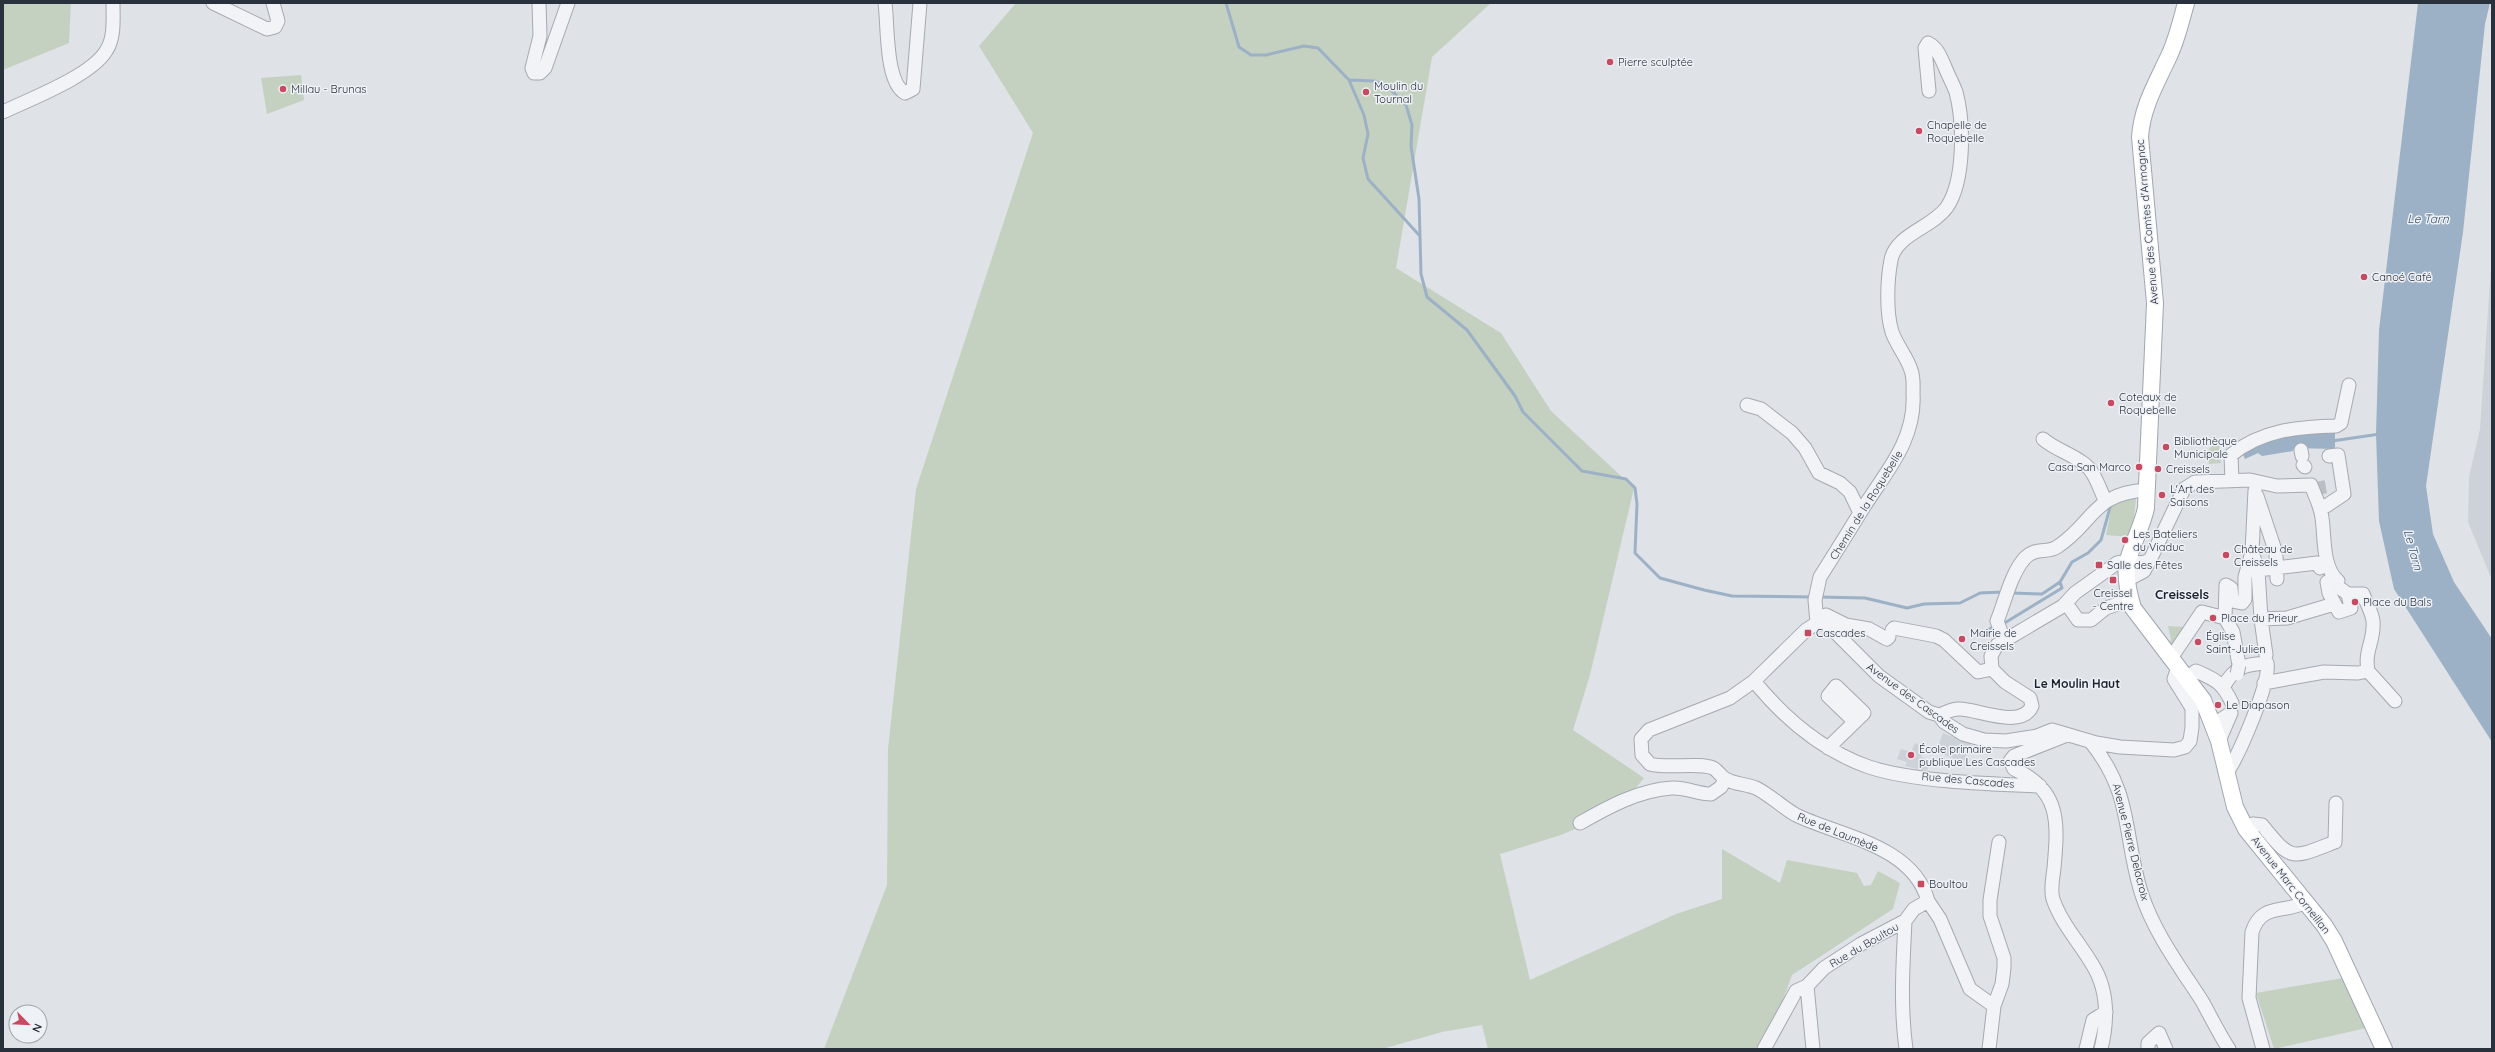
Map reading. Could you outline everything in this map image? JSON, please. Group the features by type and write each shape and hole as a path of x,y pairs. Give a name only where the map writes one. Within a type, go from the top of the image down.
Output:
{"main road":[{"name":"Avenue des Comtes d'Armagnac","path":"2127,580 2143,521 2147,490 2155,303 2140,137 2148,99 2175,43 2186,3"},
{"path":"2127,580 2133,608 2202,700 2214,724 2227,781"},
{"name":"Avenue Marc Corneillan","path":"2227,781 2235,807 2246,829 2302,897 2334,941 2384,1049"}],"street":[{"path":"3,112 38,96 91,68 98,62 107,50 113,28 113,3"},
{"path":"213,3 267,29 275,27 278,21 273,3"},
{"path":"539,3 540,36 532,68 534,73 540,73 545,68 568,3"},
{"path":"885,3 892,70 897,87 905,93 913,89 915,81 914,63 920,3"},
{"name":"Chemin de la Roquebelle","path":"1820,624 1816,597 1820,577 1906,441 1914,406 1911,370 1892,332 1889,312 1891,261 1894,250 1901,243 1930,222 1946,208 1958,172 1962,141 1960,110 1955,91 1934,46 1928,43 1926,48 1929,90"},
{"path":"2232,481 2231,455 2246,443 2271,433 2336,426 2341,423 2349,386"},
{"path":"1747,405 1761,409 1792,433 1805,448 1819,473 1840,483 1850,492 1860,513"},
{"path":"2043,439 2056,450 2084,463 2092,472 2105,500"},
{"path":"2322,508 2344,494 2335,482 2338,456 2329,456"},
{"path":"2127,580 2144,571 2184,489 2195,482 2232,481 2252,485 2311,485 2322,508 2322,565 2338,587 2351,608 2339,612 2329,593 2338,587 2363,594 2373,620 2371,639 2366,658 2368,671 2395,701"},
{"path":"2219,741 2232,708 2238,669 2233,632 2225,614 2226,585 2231,588 2232,601 2242,603 2245,599 2245,577 2252,552 2252,485"},
{"path":"2252,485 2276,562"},
{"path":"2004,640 1997,621 2010,590 2017,568 2025,558 2035,550 2056,548 2105,500 2133,490 2147,490"},
{"path":"2227,781 2268,669 2261,619 2258,570 2252,552"},
{"path":"2066,603 2078,620 2091,620 2106,608 2142,563 2150,560"},
{"path":"2258,570 2276,562 2322,565"},
{"path":"1939,715 1958,708 1983,715 2006,717 2019,716 2030,710 2032,706 2030,698 2005,682 1992,669 1991,662 1993,651 2004,640 2066,603 2075,593 2117,563 2127,580"},
{"path":"2261,619 2287,618 2334,604"},
{"path":"2225,614 2202,612 2197,619 2179,668 2196,672 2224,686 2232,708"},
{"path":"1755,682 1802,633 1820,624 1826,615 1846,625 1869,628 1887,639 1894,628 1936,636 1944,640 1978,672 1992,669"},
{"name":"Avenue des Cascades","path":"1820,624 1836,632 1879,676 1929,712 1939,715 1944,722 1963,734 1984,740 2006,741 2037,736 2052,730 2090,741 2120,747 2164,750 2184,747 2190,741 2192,708 2174,679 2179,668"},
{"path":"2224,686 2232,672 2266,658"},
{"path":"2264,683 2324,672 2358,673 2368,671"},
{"name":"Rue de Laumède","path":"1755,682 1730,698 1649,730 1641,739 1640,745 1642,755 1650,764 1709,767 1716,770 1725,779 1744,783 1763,792 1784,807 1808,820 1874,845 1909,870 1921,884 1928,901"},
{"name":"Rue des Cascades","path":"1755,682 1804,731 1828,748 1870,767 1890,772 1944,779 2040,786"},
{"path":"2214,724 2232,708"},
{"path":"1828,748 1855,722"},
{"path":"2067,735 2014,756 2010,761 2014,769 2027,775 2040,786 2049,797 2056,815 2052,897 2064,923 2092,964 2102,984 2106,1012 2101,1049"},
{"name":"Avenue Pierre Delacroix","path":"2090,741 2102,756 2117,783 2124,803 2141,892 2152,918 2229,1049"},
{"path":"1580,823 1614,804 1656,790 1673,787 1711,794 1721,787 1725,779"},
{"path":"2246,829 2253,824 2262,825 2282,851 2301,855 2334,842 2336,803"},
{"path":"1989,1049 1994,1006 2002,984 2004,968 2004,958 1990,916 1990,900 1999,842"},
{"path":"2263,1049 2249,998 2252,932 2259,918 2267,912 2277,910 2302,897"},
{"path":"1928,901 1940,919 1970,989 1994,1006"},
{"name":"Rue du Boultou","path":"1764,1049 1796,991 1806,986 1824,968 1861,944 1905,921 1914,909 1928,901"},
{"path":"1905,921 1902,1022 1906,1049"},
{"path":"1806,986 1813,1049"},
{"path":"2086,1049 2093,1020 2106,1012"},
{"path":"2148,1049 2148,1043 2159,1033 2166,1049"},
{"path":"2256,1049 2258,1034"}],"shaded area":[{"path":"2492,252 2492,580 2468,522 2469,477 2480,429"},
{"path":"1943,733 1971,744 1963,763 1936,751"},
{"name":"École primaire publique Les Cascades","path":"1915,743 1925,747 1921,757 1931,761 1927,771 1905,766 1907,762 1897,759 1901,749 1911,752"}],"green space":[{"path":"3,3 71,3 69,43 3,70"},
{"path":"1016,3 1491,3 1432,57 1396,268 1501,333 1551,411 1634,488 1590,675 1573,730 1644,778 1617,811 1561,835 1500,854 1530,980 1676,914 1722,899 1722,849 1780,883 1787,860 1857,873 1864,886 1871,885 1878,871 1900,883 1893,909 1792,975 1765,1049 1488,1049 1482,1025 1442,1032 1382,1049 824,1049 887,885 888,749 916,489 1033,133 979,46"},
{"name":"Millau - Brunas","path":"301,75 304,100 267,114 261,78"},
{"path":"2219,444 2221,463 2209,464 2207,453 2212,445"},
{"path":"2130,499 2136,499 2133,526 2129,537 2106,535 2112,504"},
{"path":"2168,626 2184,627 2172,646 2169,642 2171,640"},
{"path":"2343,978 2366,1028 2274,1049 2256,993"}],"water":[{"name":"Le Tarn","path":"2418,3 2490,3 2485,24 2463,232 2426,486 2433,534 2454,582 2492,639 2492,742 2394,589 2379,521 2376,434 2379,330"},
{"path":"2335,430 2335,449 2294,448 2293,451 2262,456 2258,453 2245,459 2241,450 2267,436"}],"waterway":[{"path":"1226,3 1239,47 1251,55 1266,55 1304,46 1318,48 1349,80 1374,81 1388,87 1406,105 1412,125 1411,146 1419,199 1421,274 1427,297 1467,330 1515,396 1523,412 1582,471 1626,479 1635,488 1637,504 1635,553 1660,578 1704,590 1732,596 1812,597"},
{"path":"1349,80 1364,115 1368,134 1363,158 1368,179 1419,235"},
{"path":"2332,441 2380,434"},
{"path":"2011,593 2042,594 2060,582 2072,562 2088,553 2101,540 2111,504"},
{"path":"2003,624 2062,588 2060,582"},
{"path":"1819,597 1865,598 1907,608 1924,604 1960,603 1980,593 2003,592"},
{"path":"1979,635 1993,627"}],"tunnel":[{"path":"2313,489 2330,486"}],"place":[{"name":"Pierre sculptée","path":"1610,62"},
{"name":"Millau - Brunas","path":"283,89"},
{"name":"Moulin du Tournal","path":"1366,92"},
{"name":"Chapelle de Roquebelle","path":"1919,131"},
{"name":"Canoé Café","path":"2364,277"},
{"name":"Coteaux de Roquebelle","path":"2111,403"},
{"name":"Bibliothèque Municipale","path":"2166,447"},
{"name":"Casa San Marco","path":"2139,467"},
{"name":"Creissels","path":"2158,469"},
{"name":"L'Art des Saisons","path":"2162,495"},
{"name":"Les Bateliers du Viaduc","path":"2125,540"},
{"name":"Château de Creissels","path":"2226,555"},
{"name":"Salle des Fêtes","path":"2099,565"},
{"name":"Creissel - Centre","path":"2113,580"},
{"name":"Place du Bals","path":"2355,602"},
{"name":"Place du Prieur","path":"2213,618"},
{"name":"Cascades","path":"1808,633"},
{"name":"Mairie de Creissels","path":"1962,639"},
{"name":"Église Saint-Julien","path":"2198,642"},
{"name":"Le Diapason","path":"2218,705"},
{"name":"École primaire publique Les Cascades","path":"1911,755"},
{"name":"Boultou","path":"1921,884"}],"district":[{"name":"Creissels","path":"2182,594"},
{"name":"Le Moulin Haut","path":"2077,684"}]}
